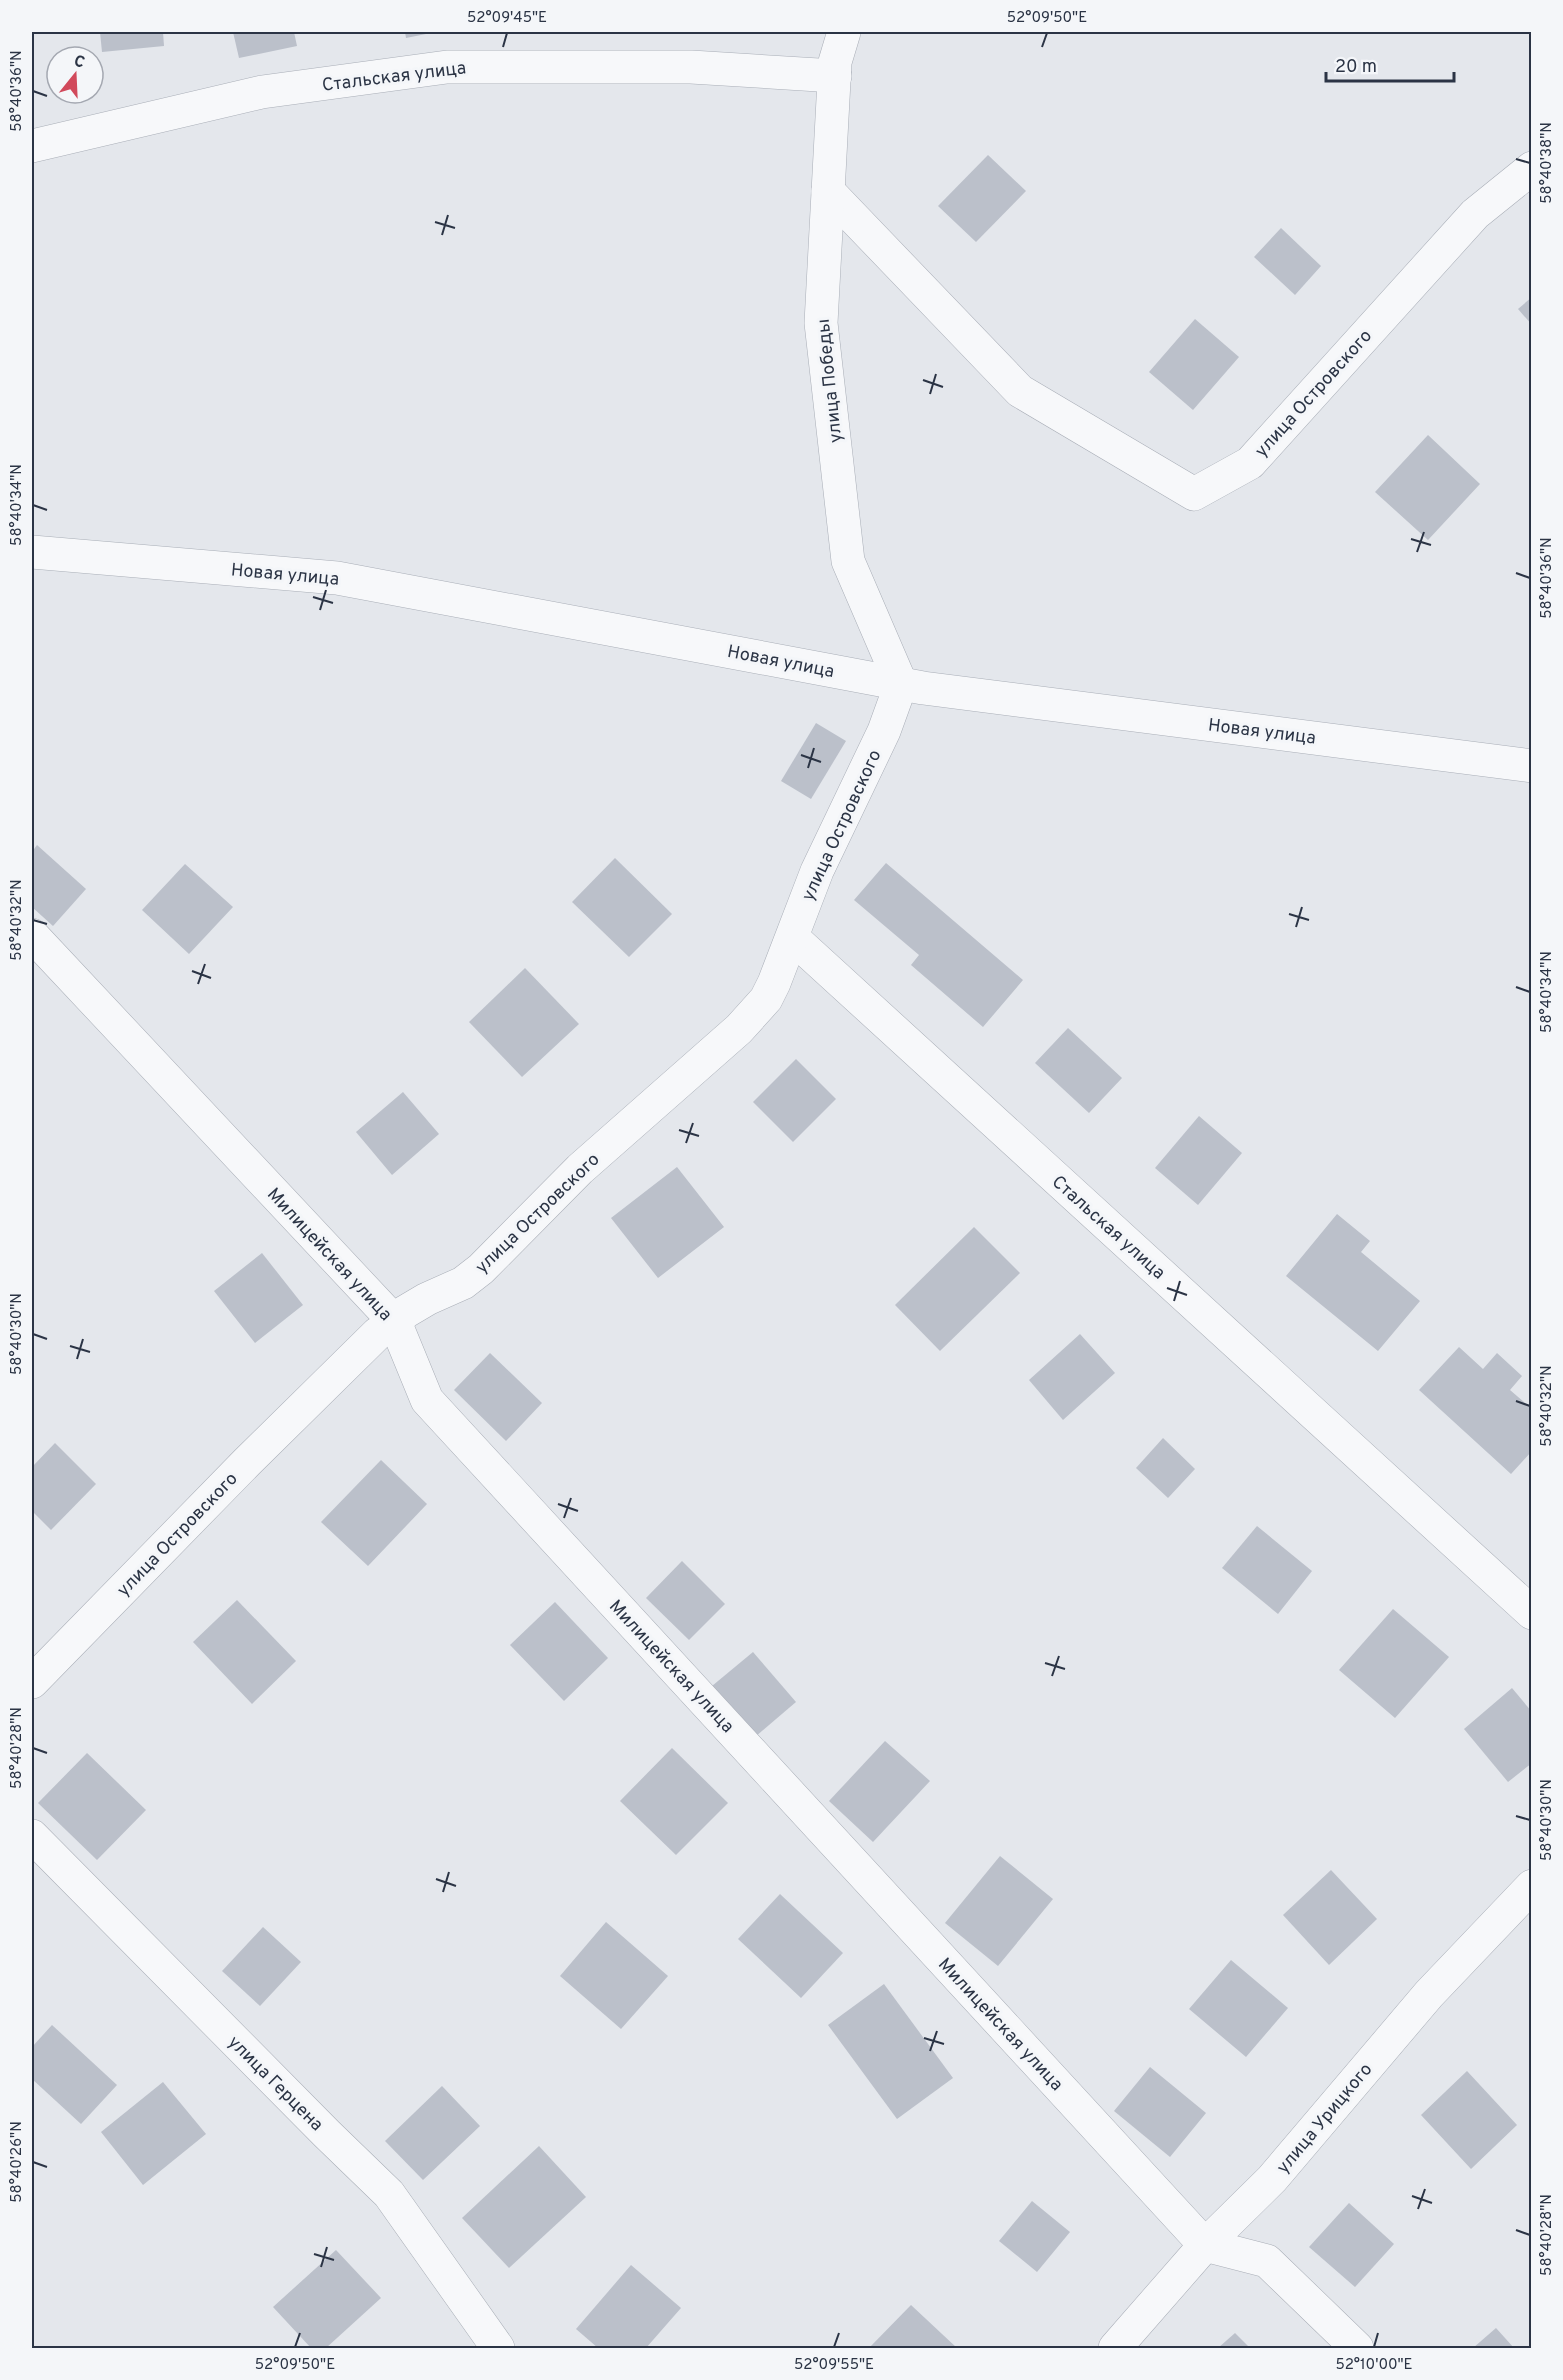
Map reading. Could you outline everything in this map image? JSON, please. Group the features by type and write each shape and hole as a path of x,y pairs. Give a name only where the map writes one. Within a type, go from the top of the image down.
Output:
{"street":[{"name":"улица Победы","path":"844,32 835,62 821,323 848,561 901,684"},
{"name":"Стальская улица","path":"32,146 262,93 447,67 691,67 835,76"},
{"name":"улица Островского","path":"828,191 1020,392 1194,494 1250,463 1475,214 1532,168"},
{"name":"Новая улица","path":"32,552 337,578 901,684 1532,766"},
{"name":"улица Островского","path":"32,1682 376,1334 395,1323 405,1311 463,1283 481,1269 580,1169 739,1029 766,999 793,938 817,871 884,731 901,684"},
{"name":"Милицейская улица","path":"32,935 395,1323 428,1400 1205,2245"},
{"name":"Стальская улица","path":"793,938 1532,1613"},
{"name":"улица Герцена","path":"32,1836 389,2194 498,2349"},
{"name":"улица Урицкого","path":"1115,2349 1205,2245 1272,2179 1429,1994 1532,1886"},
{"path":"1205,2245 1267,2261 1357,2349"}],"building":[{"path":"100,32 163,32 164,46 105,52 105,45 101,45"},
{"path":"233,32 294,32 297,46 239,58"},
{"path":"405,32 431,32 431,33 406,38"},
{"path":"988,155 1026,191 976,242 938,206"},
{"path":"1281,228 1321,266 1295,295 1254,257"},
{"path":"1532,297 1532,325 1518,309"},
{"path":"1195,319 1239,357 1193,410 1149,372"},
{"path":"1428,435 1480,484 1428,540 1375,492"},
{"path":"816,723 846,741 811,799 781,781"},
{"path":"37,845 86,889 53,926 32,907 32,852"},
{"path":"615,858 672,914 629,957 572,902"},
{"path":"886,863 1023,980 983,1027 911,965 919,955 854,900"},
{"path":"185,864 233,907 189,954 142,910"},
{"path":"525,968 579,1024 522,1077 469,1022"},
{"path":"1068,1028 1122,1078 1089,1113 1035,1063"},
{"path":"796,1059 836,1099 793,1142 753,1102"},
{"path":"403,1092 439,1134 392,1175 356,1132"},
{"path":"1199,1116 1242,1153 1198,1205 1155,1168"},
{"path":"677,1167 724,1227 658,1278 611,1218"},
{"path":"1337,1214 1370,1241 1361,1252 1420,1301 1378,1351 1286,1276"},
{"path":"974,1227 1020,1273 940,1351 895,1305"},
{"path":"262,1253 303,1305 255,1343 214,1291"},
{"path":"1080,1334 1115,1373 1063,1420 1029,1380"},
{"path":"1459,1347 1483,1369 1497,1353 1522,1376 1510,1390 1532,1409 1532,1451 1511,1474 1419,1390"},
{"path":"490,1353 542,1403 506,1441 454,1390"},
{"path":"1163,1438 1195,1469 1168,1498 1136,1468"},
{"path":"55,1443 96,1484 51,1530 32,1511 32,1467"},
{"path":"381,1460 427,1504 368,1566 321,1522"},
{"path":"1257,1526 1312,1571 1278,1614 1222,1568"},
{"path":"682,1561 725,1604 689,1640 646,1598"},
{"path":"237,1600 296,1661 252,1704 193,1642"},
{"path":"555,1602 608,1658 564,1701 510,1645"},
{"path":"1393,1609 1449,1657 1395,1718 1339,1670"},
{"path":"753,1652 796,1702 755,1737 712,1686"},
{"path":"1512,1688 1532,1712 1532,1763 1508,1782 1464,1729"},
{"path":"885,1741 930,1781 873,1842 829,1801"},
{"path":"672,1748 728,1803 676,1855 620,1801"},
{"path":"87,1753 146,1810 97,1860 38,1803"},
{"path":"1000,1856 1053,1899 998,1966 945,1923"},
{"path":"1331,1870 1377,1919 1329,1965 1283,1915"},
{"path":"780,1894 843,1953 801,1998 738,1939"},
{"path":"606,1922 668,1976 621,2029 560,1976"},
{"path":"263,1927 301,1962 260,2006 222,1971"},
{"path":"1231,1960 1288,2008 1246,2057 1189,2009"},
{"path":"884,1984 953,2078 897,2119 828,2025"},
{"path":"52,2025 117,2085 81,2124 32,2079 32,2047"},
{"path":"1150,2067 1206,2113 1170,2157 1114,2111"},
{"path":"1467,2071 1517,2125 1471,2169 1421,2115"},
{"path":"163,2082 206,2134 143,2185 101,2132"},
{"path":"442,2086 480,2126 423,2180 385,2141"},
{"path":"539,2146 586,2197 509,2268 462,2218"},
{"path":"1032,2201 1070,2232 1037,2272 999,2241"},
{"path":"1349,2203 1394,2244 1355,2287 1309,2247"},
{"path":"336,2250 381,2298 326,2348 311,2348 273,2307"},
{"path":"631,2265 681,2308 646,2348 598,2348 576,2329"},
{"path":"911,2305 957,2348 869,2348"},
{"path":"1496,2328 1514,2348 1473,2348"},
{"path":"1235,2333 1250,2348 1218,2348"}]}
